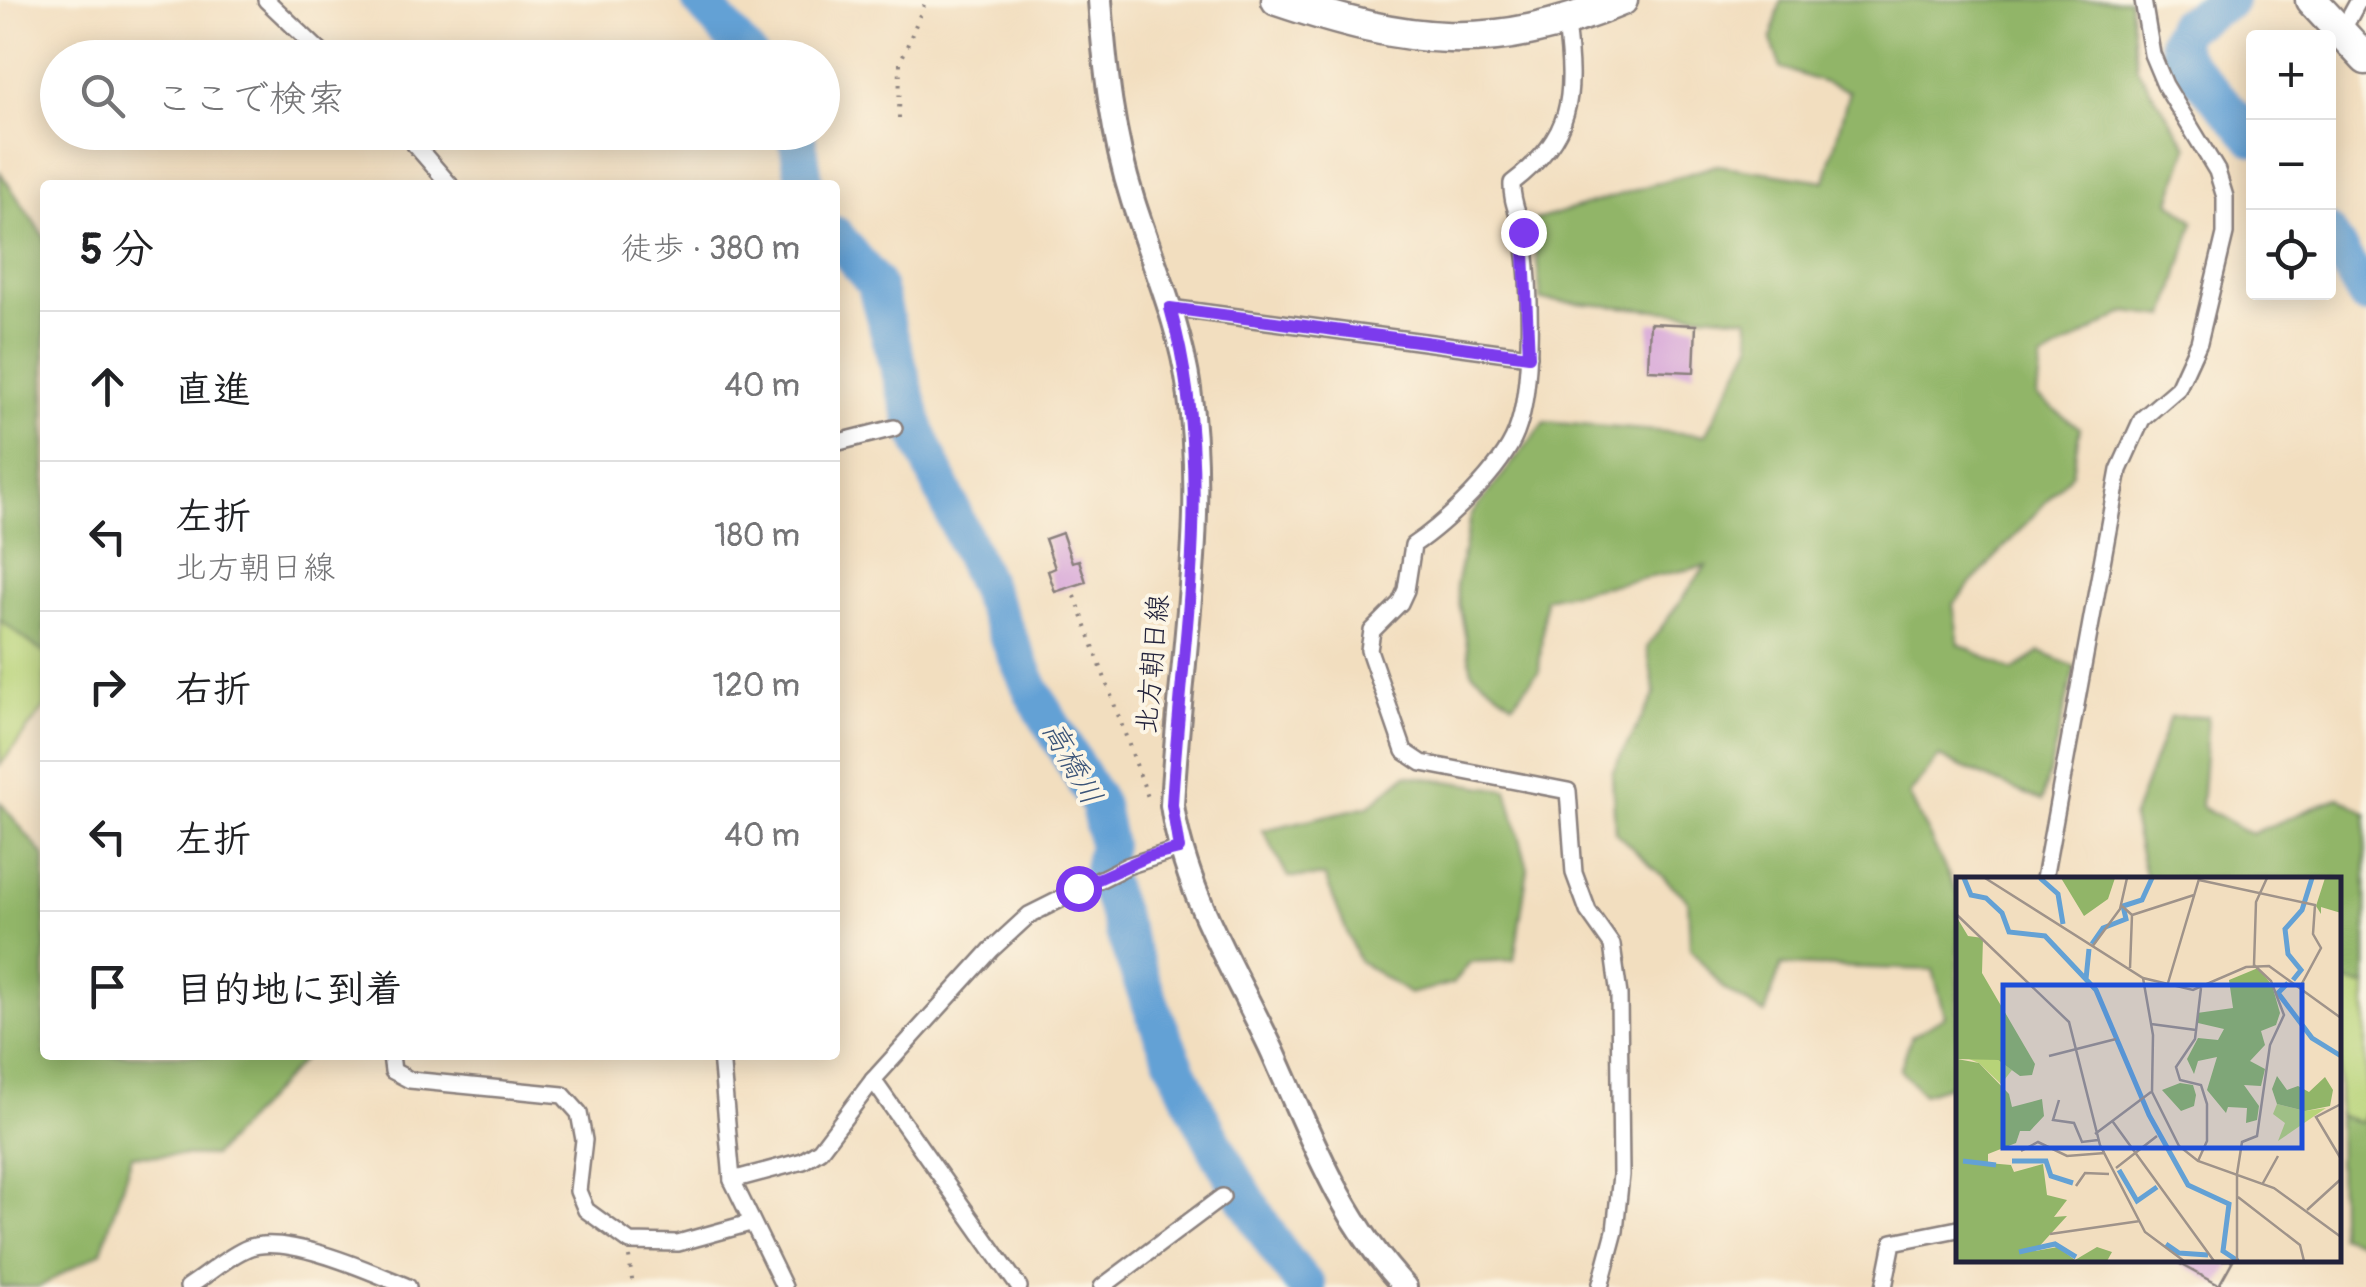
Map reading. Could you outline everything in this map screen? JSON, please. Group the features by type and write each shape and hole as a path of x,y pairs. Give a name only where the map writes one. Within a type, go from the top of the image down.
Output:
{"highway":[{"path":"1292,3 1368,30 1435,38 1506,36 1566,24 1622,0"},
{"path":"2311,0 2366,59"}],"main road":[{"name":"北方朝日線","path":"1100,0 1108,100 1132,198 1170,308 1190,392 1196,470 1172,805 1179,849 1192,888 1272,1052 1310,1142 1344,1206 1405,1287"}],"street":[{"path":"266,0 308,40"},
{"path":"2045,877 2118,470 2142,419 2178,388 2199,342 2225,234 2225,197 2217,172 2165,85 2152,54 2143,0"},
{"path":"2341,33 2359,0"},
{"path":"1566,24 1572,76 1569,113 1542,160 1512,182 1511,198 1523,232 1529,356 1518,428 1510,447 1437,528 1412,544 1406,590 1372,631 1369,650 1404,751 1422,764 1568,791 1574,873 1588,911 1612,945 1619,995 1621,1176 1615,1231 1600,1287"},
{"path":"420,150 446,180"},
{"path":"1170,308 1529,356"},
{"path":"840,443 894,428"},
{"path":"732,1180 803,1161 820,1150 873,1080 991,950 1029,915 1128,866 1179,849"},
{"path":"392,1060 393,1070 410,1080 563,1095 579,1113 584,1140 578,1191 586,1210 630,1242 678,1243 750,1224"},
{"path":"721,1060 732,1180 750,1224 784,1287"},
{"path":"873,1080 1019,1287"},
{"path":"1102,1287 1222,1198"},
{"path":"1884,1287 1893,1242 1956,1228"},
{"path":"188,1287 250,1247 275,1246 347,1262 408,1287"}],"path":[{"path":"898,118 900,64 926,0"},
{"path":"1075,596 1154,808"},
{"path":"630,1242 634,1287"}],"green space":[{"path":"1781,0 2129,0 2137,68 2188,147 2170,201 2194,221 2166,317 2126,312 2041,360 2037,397 2080,428 2072,473 1953,604 1959,644 2013,671 2040,652 2075,667 2042,801 1939,757 1909,795 1956,891 1956,1084 1923,1094 1900,1070 1911,1037 1945,1016 1933,970 1781,965 1765,1014 1723,988 1690,948 1688,900 1615,832 1612,772 1655,694 1647,647 1706,566 1545,598 1539,671 1513,703 1472,672 1456,586 1471,515 1545,422 1705,435 1752,344 1748,318 1541,300 1533,221 1717,165 1825,181 1849,91 1781,68 1771,40"},
{"path":"0,172 40,231 40,650 0,620"},
{"path":"0,620 40,650 40,713 0,765"},
{"path":"2208,716 2201,806 2251,834 2339,797 2366,813 2366,986 2341,980 2341,877 2146,877 2132,819 2170,717"},
{"path":"1406,775 1507,790 1528,868 1514,960 1470,962 1454,983 1409,994 1358,960 1325,877 1288,877 1263,830 1369,806"},
{"path":"0,802 40,851 40,1060 302,1060 213,1156 132,1155 101,1252 39,1287 0,1287"},
{"path":"2341,981 2366,986 2366,1109 2361,1122 2341,1117"},
{"path":"2366,1109 2366,1244 2341,1236 2341,1117 2360,1122"}],"building":[{"path":"1650,323 1696,325 1694,372 1648,370"},
{"path":"1062,533 1072,562 1079,560 1086,582 1055,592 1048,571 1055,568 1045,539"},
{"path":"2177,1262 2232,1262 2219,1285"}],"waterway":[{"name":"高橋川","path":"700,0 734,40"},
{"path":"2229,0 2184,26 2177,40 2182,58 2246,129"},
{"name":"高橋川","path":"799,150 804,180"},
{"name":"高橋川","path":"840,241 875,284 917,432 1033,693 1099,805 1107,845 1102,869 1180,1074 1249,1205 1307,1287"},
{"path":"2336,246 2366,296"}],"route":[{"path":"1078,888 1147,857 1179,849 1172,805 1196,470 1190,392 1170,308 1529,356 1523,232"}]}
